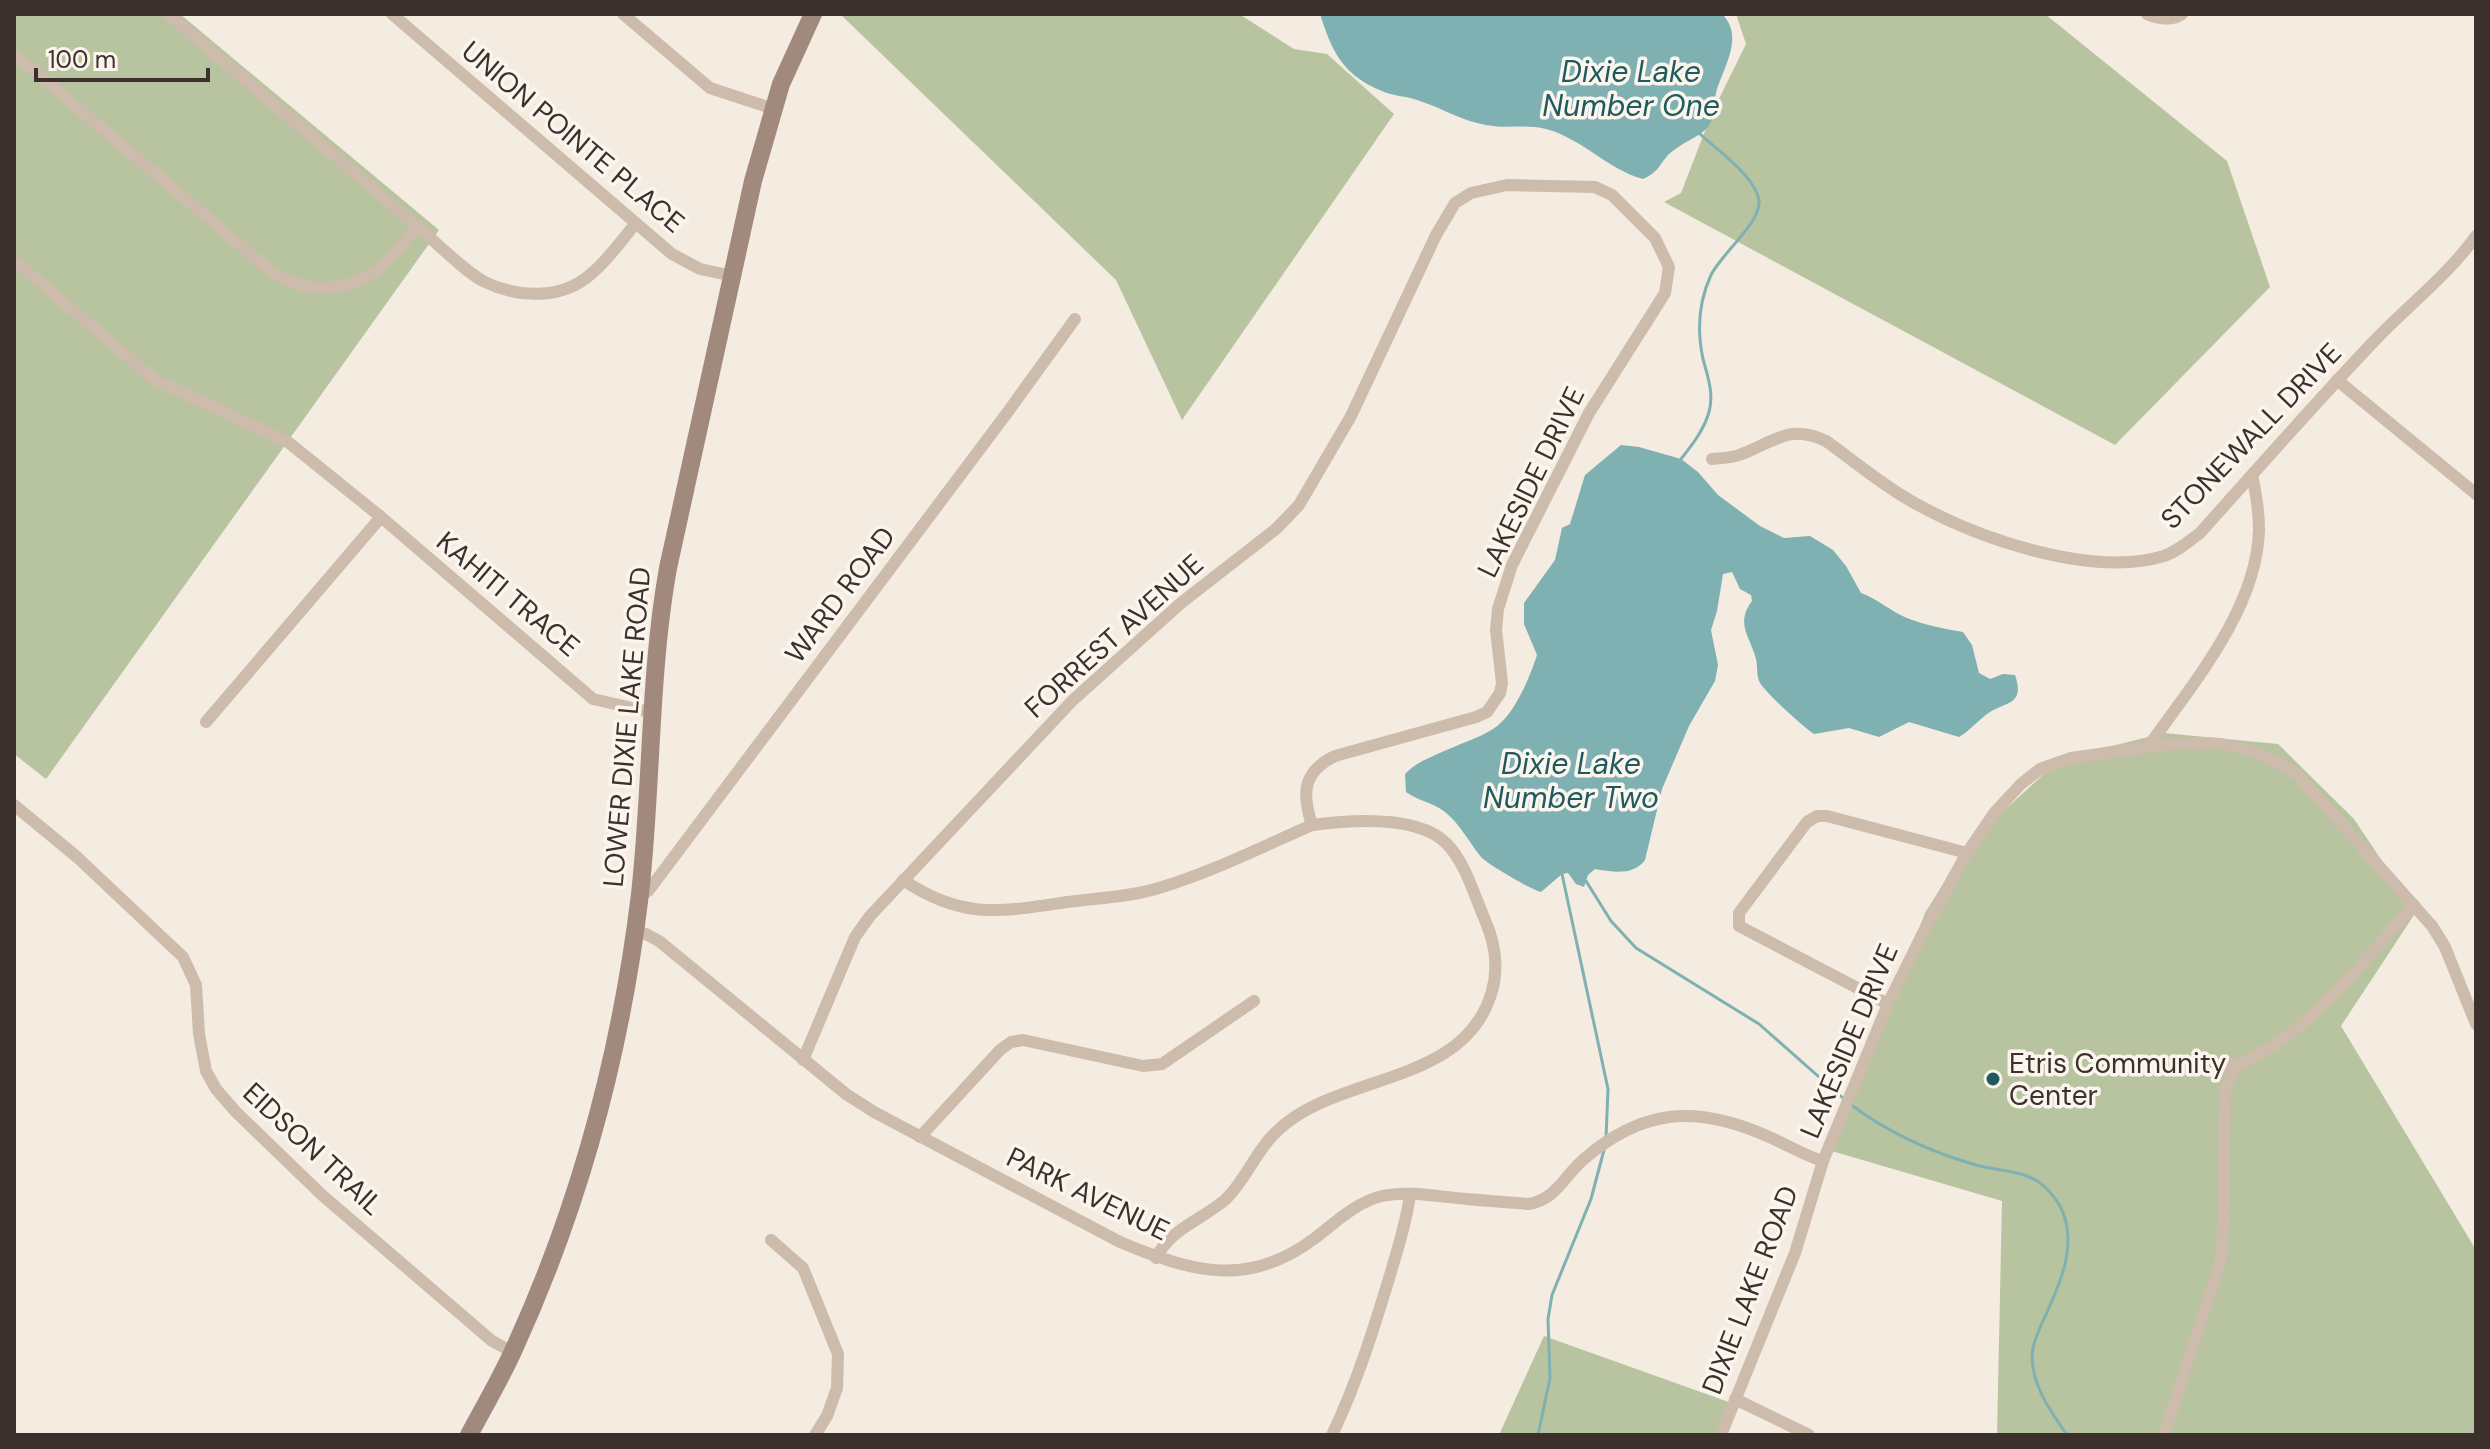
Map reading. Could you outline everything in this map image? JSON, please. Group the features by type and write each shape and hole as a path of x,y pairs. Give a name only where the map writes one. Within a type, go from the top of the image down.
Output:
{"street":[{"path":"168,14 484,281 520,293 546,293 569,288 590,275 636,223"},
{"name":"UNION POINTE PLACE","path":"392,14 672,254 700,269 733,276"},
{"path":"623,14 710,88 774,109"},
{"name":"LOWER DIXIE LAKE ROAD","path":"469,1435 513,1352 538,1292 590,1145 616,1042 639,897 663,597 752,185 781,84 813,14"},
{"path":"2147,14 2159,19 2182,14"},
{"path":"14,54 273,273 291,284 316,289 340,287 363,280 386,263 418,227"},
{"name":"LAKESIDE DRIVE","path":"1312,825 1305,805 1305,790 1312,774 1323,762 1476,717 1487,712 1495,703 1502,683 1497,641 1498,609 1512,565 1589,413 1665,293 1669,267 1655,238 1612,195 1595,187 1507,185 1471,193 1455,203 1436,235"},
{"name":"FORREST AVENUE","path":"803,1060 855,937 870,916 1092,681 1181,603 1276,529 1299,505 1351,416 1436,235"},
{"name":"STONEWALL DRIVE","path":"1712,459 1736,456 1786,434 1812,435 1826,441 1907,499 1940,517 2053,556 2086,563 2150,559 2179,549 2200,533 2337,380 2459,260 2476,236"},
{"name":"KAHITI TRACE","path":"14,260 155,380 288,442 381,517 593,699 654,713"},
{"name":"WARD ROAD","path":"639,897 649,890 1075,319"},
{"path":"2337,380 2476,494"},
{"path":"2148,747 2212,657 2247,589 2259,531 2258,503 2252,475"},
{"path":"206,722 381,517"},
{"name":"LAKESIDE DRIVE","path":"1823,1161 1888,1004 1967,853 1995,812 2021,784 2040,769 2071,758 2192,741 2221,742 2251,749 2280,763 2313,789 2414,905 2445,947 2476,1024"},
{"name":"EIDSON TRAIL","path":"14,805 77,857 183,957 196,985 199,1034 206,1071 216,1089 236,1112 333,1204 492,1341 513,1352"},
{"path":"1888,1004 1739,926 1739,913 1807,822 1817,816 1967,853"},
{"path":"903,880 925,895 952,906 981,911 1010,910 1155,889 1199,874 1312,825 1405,823 1426,829 1446,843 1460,863 1492,935 1496,968 1489,1000 1472,1031 1444,1055 1316,1105 1288,1122 1265,1144 1228,1197 1210,1212 1170,1236 1156,1258"},
{"path":"2191,1070 2239,1063 2271,1048 2295,1030 2360,965 2414,905"},
{"name":"PARK AVENUE","path":"634,932 659,941 846,1094 920,1137 1120,1242 1156,1258 1218,1271 1260,1268 1296,1252 1363,1202 1383,1196 1410,1194 1528,1204 1540,1202 1552,1195 1581,1162 1607,1140 1638,1124 1672,1115 1741,1126 1823,1161"},
{"path":"920,1137 1000,1050 1011,1042 1023,1040 1143,1066 1162,1064 1254,1001"},
{"path":"2164,1435 2220,1263 2225,1090 2228,1078 2239,1063"},
{"name":"DIXIE LAKE ROAD","path":"1721,1435 1795,1253 1823,1161"},
{"path":"1332,1435 1346,1406 1376,1322 1408,1213 1410,1194"},
{"path":"771,1240 803,1268 838,1354 837,1388 827,1416 815,1435"},
{"path":"1735,1399 1809,1435"}],"green space":[{"path":"14,14 180,14 439,230 46,779 14,754"},
{"path":"840,14 1239,14 1294,49 1327,54 1394,114 1182,420 1116,280"},
{"path":"1736,14 2045,14 2227,161 2270,287 2115,445 1664,202 1681,193 1712,113 1746,44"},
{"path":"2164,733 2278,744 2354,819 2416,912 2341,1026 2476,1250 2476,1435 1997,1435 2002,1201 1825,1149 1890,1010 1925,913 1969,843 2060,759"},
{"path":"1544,1336 1737,1405 1723,1435 1499,1435"}],"water":[{"name":"Dixie Lake Number One","path":"1320,14 1722,14 1732,32 1732,41 1709,126 1673,150 1656,171 1643,179 1546,129 1477,123 1369,85 1341,61"},
{"name":"Dixie Lake Number Two","path":"1621,445 1681,459 1698,472 1718,495 1760,526 1784,538 1810,536 1833,550 1861,593 1907,618 1963,632 1972,645 1979,673 1990,679 2003,674 2015,675 2016,697 1986,715 1959,737 1909,722 1879,737 1849,728 1814,734 1760,683 1744,623 1752,601 1751,595 1740,589 1732,572 1723,574 1711,630 1718,665 1715,681 1689,726 1662,789 1645,860 1629,871 1595,869 1588,875 1584,887 1576,884 1568,873 1562,874 1541,892 1501,871 1481,857 1445,812 1406,792 1405,774 1422,761 1493,729 1514,706 1537,655 1524,624 1524,603 1555,560 1562,528 1570,524 1585,475"}],"waterway":[{"path":"1681,459 1701,431 1711,399 1700,338 1704,295 1716,267 1754,218 1759,200 1743,173 1699,133"},
{"path":"1562,874 1608,1089 1606,1138"},
{"path":"1586,881 1611,921 1636,948 1759,1024 1844,1099"},
{"path":"1850,1104 1879,1124 1943,1154 2033,1179 2046,1188 2060,1206 2066,1221 2067,1251 2060,1281 2035,1340 2032,1358 2039,1389 2067,1435"},
{"path":"1538,1435 1550,1378 1548,1319 1552,1295 1591,1199 1604,1150"}],"place":[{"name":"Etris Community Center","path":"1993,1079"}]}
